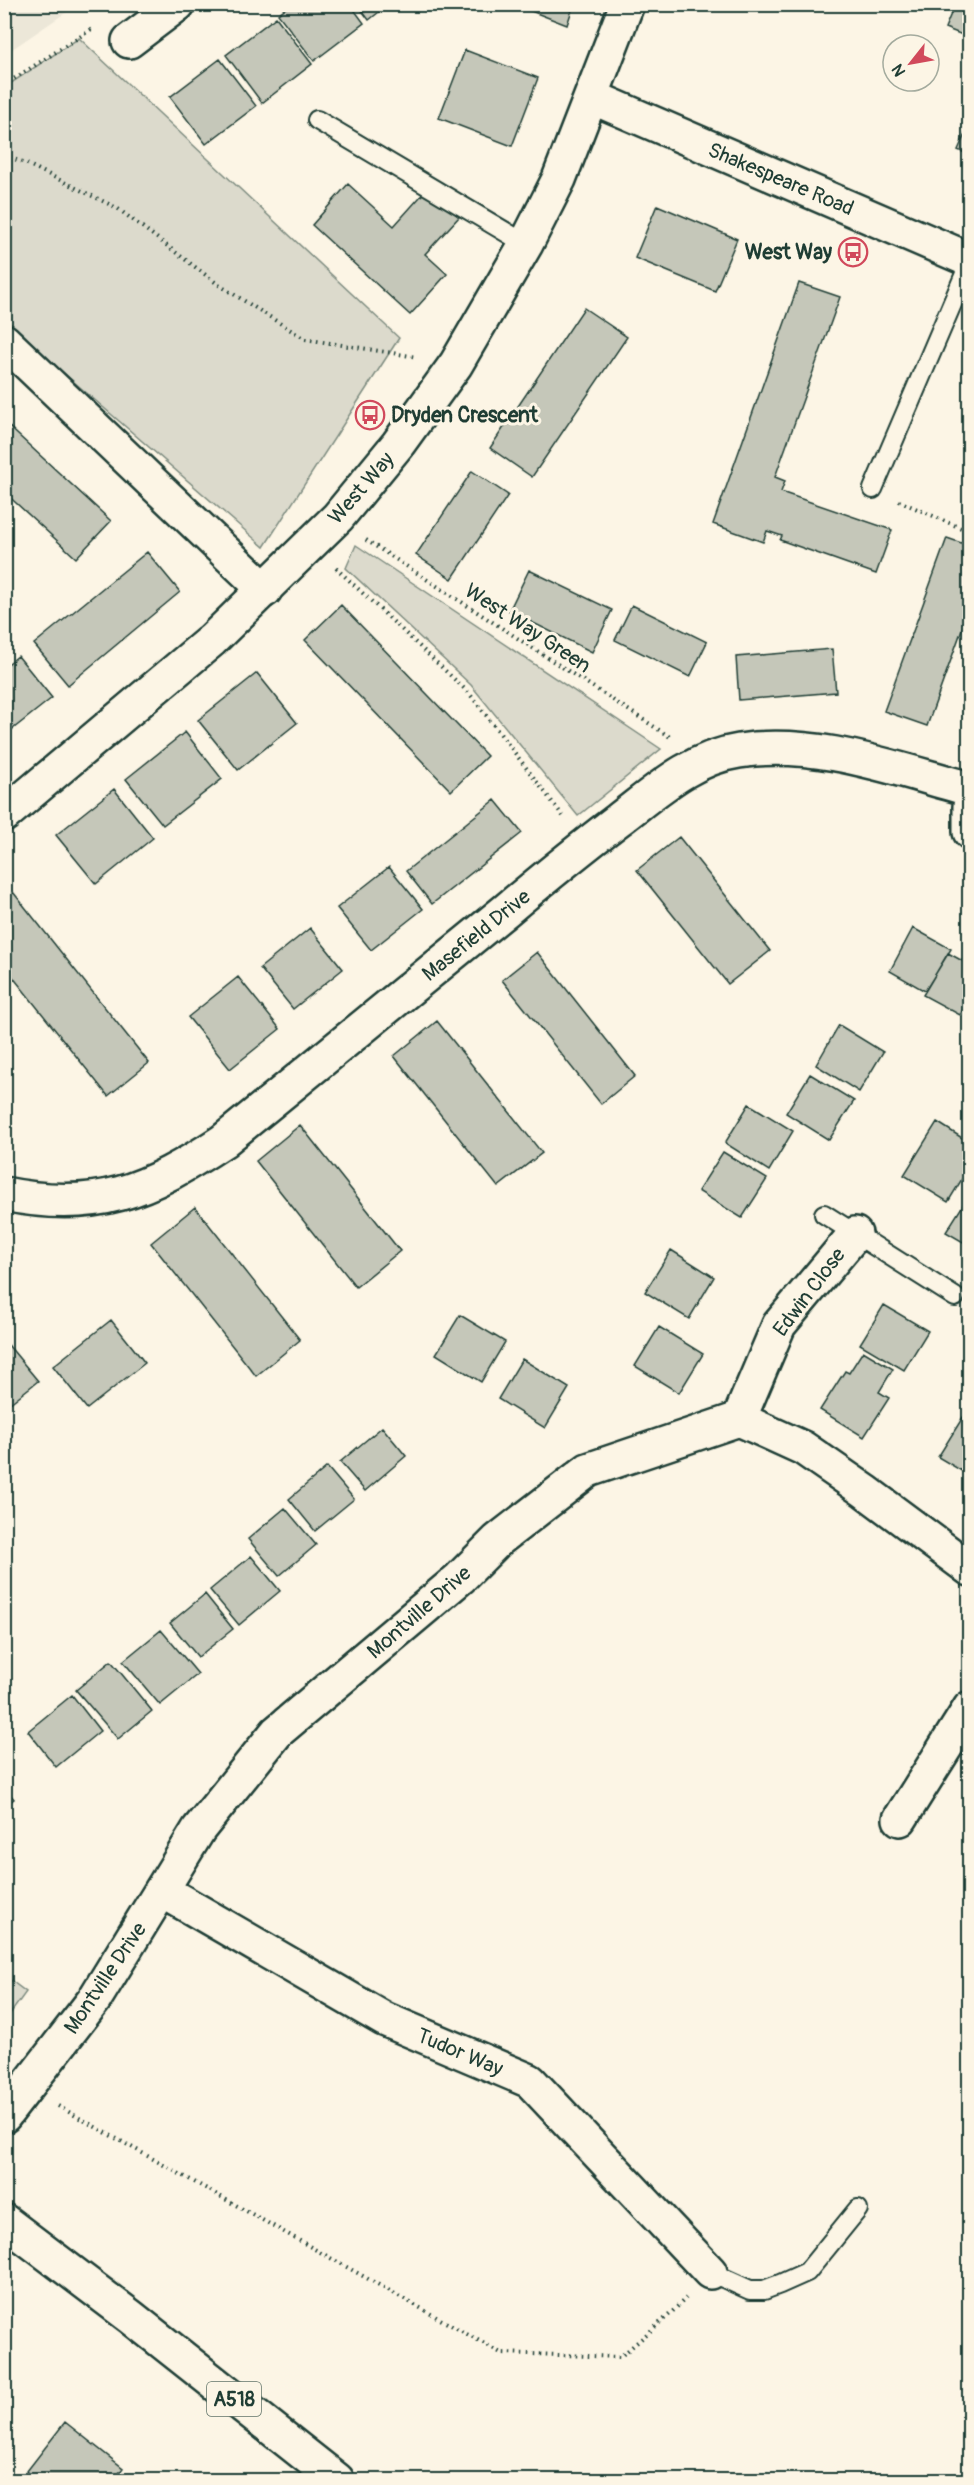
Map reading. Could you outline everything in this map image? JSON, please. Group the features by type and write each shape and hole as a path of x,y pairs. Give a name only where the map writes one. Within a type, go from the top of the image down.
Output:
{"main road":[{"path":"129,41 178,4"},
{"name":"West Way","path":"4,814 213,640 338,517 398,444 456,364 526,244 560,179 627,4"},
{"name":"Shakespeare Road","path":"592,97 969,261"},
{"path":"4,341 265,590"},
{"name":"Masefield Drive","path":"4,1194 34,1200 70,1202 107,1197 147,1185 188,1164 223,1140 586,845 674,777 705,760 736,751 772,747 809,750 868,761 969,789"},
{"path":"969,806 969,832"},
{"name":"Edwin Close","path":"739,1419 779,1325 855,1234"},
{"path":"739,1419 803,1448 969,1569"},
{"name":"Montville Drive","path":"4,2116 94,2000 199,1829 277,1732 451,1585 498,1540 588,1470 739,1419"},
{"path":"900,1819 969,1708"},
{"name":"Tudor Way","path":"163,1891 384,2019 530,2081 710,2272"},
{"name":"A518","path":"4,2221 131,2317 337,2481"}],"lane":[{"path":"317,120 526,244"},
{"path":"873,489 969,261"},
{"path":"824,1214 955,1297"},
{"path":"710,2272 750,2290 764,2290 780,2284 807,2272 858,2209"}],"path":[{"path":"4,85 79,38"},
{"path":"4,156 23,162 117,208 219,285 305,339 456,364"},
{"path":"873,489 969,532"},
{"name":"West Way Green","path":"338,517 353,532 705,760"},
{"path":"309,545 469,693 586,845"},
{"path":"26,2088 501,2354 620,2357 669,2315 710,2272"}],"shaded area":[{"path":"5,4 77,4 77,5 5,54"},
{"path":"79,38 399,338 264,547 5,322 5,87"},
{"path":"356,545 661,749 578,816 471,685 346,568"},
{"path":"5,1976 26,1992 5,2021"}],"building":[{"path":"291,4 350,4 364,23 314,61 278,14"},
{"path":"357,4 389,4 369,20"},
{"path":"513,4 574,4 567,25"},
{"path":"955,4 970,4 970,38 945,28"},
{"path":"276,17 312,64 262,103 226,55"},
{"path":"465,50 538,78 512,146 439,118"},
{"path":"220,59 256,106 206,144 170,97"},
{"path":"970,123 970,155 958,150"},
{"path":"348,184 394,226 428,188 459,217 425,254 447,274 410,315 312,225"},
{"path":"657,205 737,239 715,291 635,258"},
{"path":"799,283 840,297 775,477 785,481 781,492 892,530 876,574 780,540 782,536 767,531 763,542 713,524"},
{"path":"584,308 627,337 532,477 490,448"},
{"path":"4,422 111,521 76,558 4,492"},
{"path":"472,471 508,495 452,579 416,555"},
{"path":"947,538 970,546 970,607 927,726 884,711"},
{"path":"147,552 180,592 68,685 34,644"},
{"path":"529,570 612,610 592,652 509,611"},
{"path":"341,605 487,756 451,791 305,640"},
{"path":"632,605 707,642 690,677 615,640"},
{"path":"832,649 836,692 739,700 736,657"},
{"path":"18,656 52,698 4,736 4,667"},
{"path":"257,673 297,723 238,770 198,720"},
{"path":"185,732 222,779 163,825 126,779"},
{"path":"114,789 153,838 96,884 56,835"},
{"path":"495,800 522,833 432,904 406,871"},
{"path":"679,837 770,951 728,984 637,870"},
{"path":"389,867 423,909 371,950 337,908"},
{"path":"13,892 149,1063 108,1096 4,966 4,899"},
{"path":"310,928 343,969 293,1009 260,968"},
{"path":"913,928 951,949 925,991 890,971"},
{"path":"537,952 635,1076 601,1104 502,980"},
{"path":"948,953 970,965 970,998 960,1015 923,995"},
{"path":"238,977 280,1029 230,1069 188,1017"},
{"path":"437,1021 542,1153 498,1187 394,1056"},
{"path":"839,1025 883,1052 859,1092 816,1065"},
{"path":"810,1074 854,1101 829,1140 786,1113"},
{"path":"749,1104 793,1131 769,1171 725,1143"},
{"path":"937,1122 970,1143 970,1166 948,1202 904,1175"},
{"path":"300,1125 400,1251 356,1287 256,1161"},
{"path":"723,1152 767,1179 742,1218 698,1191"},
{"path":"970,1194 970,1246 946,1232"},
{"path":"195,1207 300,1340 256,1376 151,1243"},
{"path":"671,1250 714,1277 689,1319 645,1292"},
{"path":"884,1305 928,1331 904,1370 860,1344"},
{"path":"460,1315 505,1342 481,1382 436,1354"},
{"path":"111,1320 145,1363 87,1409 53,1366"},
{"path":"659,1327 703,1354 679,1393 635,1366"},
{"path":"4,1340 38,1381 4,1408"},
{"path":"863,1351 893,1369 879,1392 889,1398 864,1437 820,1410 845,1371 849,1373"},
{"path":"522,1359 569,1388 545,1428 498,1399"},
{"path":"963,1417 970,1421 970,1476 938,1457"},
{"path":"382,1427 406,1456 365,1491 340,1462"},
{"path":"327,1467 354,1499 315,1531 289,1499"},
{"path":"285,1508 316,1545 279,1576 248,1539"},
{"path":"251,1556 280,1591 239,1625 210,1590"},
{"path":"205,1594 233,1629 198,1657 170,1623"},
{"path":"161,1630 198,1674 160,1705 123,1661"},
{"path":"111,1661 152,1711 118,1739 76,1690"},
{"path":"72,1695 100,1731 56,1767 28,1731"},
{"path":"4,1787 14,1799 4,1807"},
{"path":"65,2422 123,2468 114,2480 20,2480"}],"place":[{"name":"West Way","path":"853,252"},
{"name":"Dryden Crescent","path":"370,415"}]}
